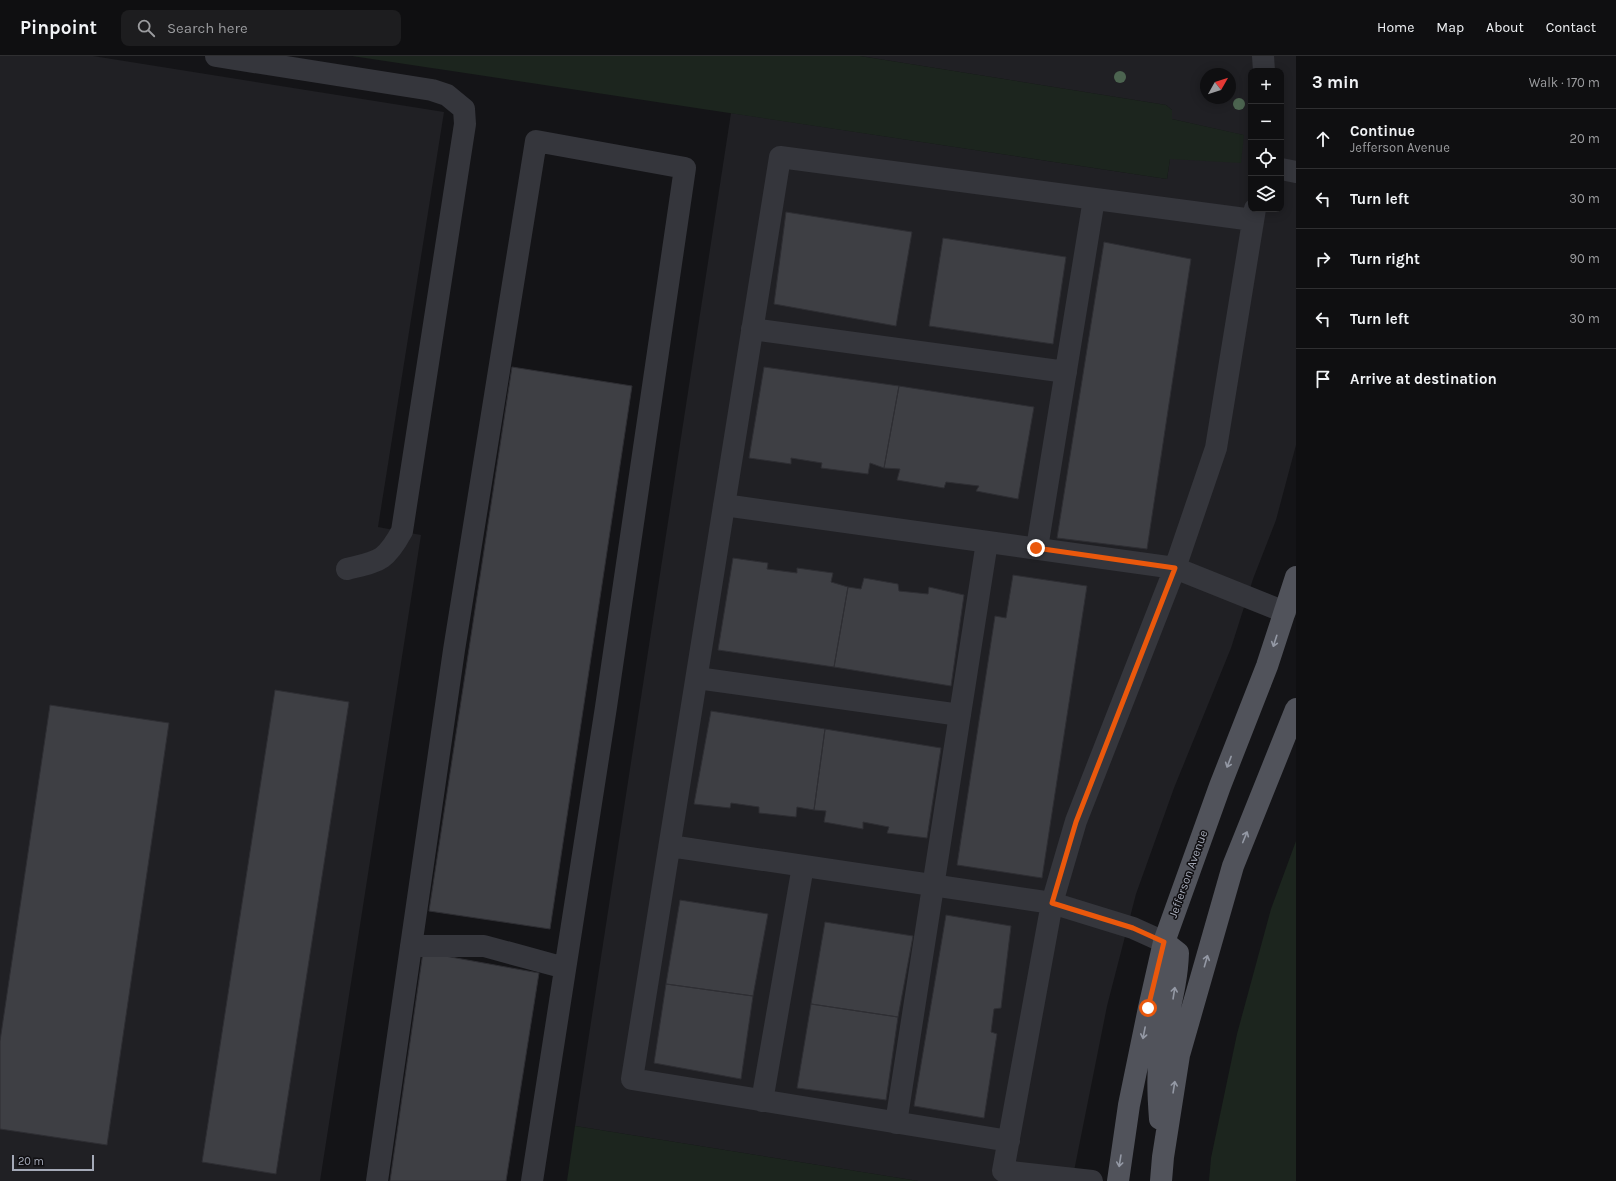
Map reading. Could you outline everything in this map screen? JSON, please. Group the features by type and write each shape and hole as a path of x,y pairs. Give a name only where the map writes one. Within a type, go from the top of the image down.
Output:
{"main road":[{"name":"Jefferson Avenue","path":"1118,1181 1129,1105 1148,1008 1164,942 1220,786 1267,666 1296,577"},
{"path":"1161,1181 1163,1156 1179,1055 1234,866 1296,709"},
{"path":"1163,1156 1157,1084 1162,1043 1172,1004 1178,953 1164,942"}],"lane":[{"path":"216,56 432,90 447,95 464,109 465,124 402,532 392,550 377,562 347,569"},
{"path":"1263,56 1264,68"},
{"path":"377,1181 454,650 536,142 685,168 607,699 532,1181"},
{"path":"1009,1141 632,1079 780,157 1094,199 1254,215 1216,448 1175,568 1076,822 1052,903 1009,1141 1003,1171 1092,1181"},
{"path":"1284,170 1296,172"},
{"path":"1036,548 1094,199"},
{"path":"752,329 1066,372"},
{"path":"724,505 1175,568 1285,612"},
{"path":"896,1122 986,542"},
{"path":"697,678 960,715"},
{"path":"670,846 1052,903 1133,928 1164,942"},
{"path":"762,1101 802,866"},
{"path":"411,946 484,946 566,968"}],"shaded area":[{"path":"0,56 93,56 444,112 378,527 421,535 320,1181 0,1181"},
{"path":"352,56 860,56 1166,105 1172,110 1172,119 1244,135 1241,163 1170,159 1167,179"},
{"path":"860,56 1296,56 1296,445 1276,520 1253,579 1231,648 1174,788 1136,894 1107,1006 1072,1181 918,1181 575,1126 731,113 1167,179 1170,159 1178,158 1243,135 1172,119 1172,110 1166,105"},
{"path":"1296,841 1296,1181 1209,1181 1211,1158 1237,1034 1271,909"},
{"path":"575,1126 918,1181 567,1181"}],"building":[{"path":"786,212 912,232 896,326 774,304"},
{"path":"943,238 1066,257 1053,344 929,326"},
{"path":"1104,242 1191,259 1147,549 1057,538"},
{"path":"512,367 632,386 550,929 429,911"},
{"path":"764,367 899,386 884,468 870,463 868,474 821,468 822,463 791,458 791,464 749,458"},
{"path":"899,386 1034,407 1018,499 976,491 979,486 946,482 944,488 897,480 900,469 884,468"},
{"path":"733,558 768,563 767,569 797,573 797,568 833,573 831,582 848,587 834,667 718,650"},
{"path":"1013,575 1087,586 1042,878 957,865 995,616 1006,618"},
{"path":"864,578 898,584 899,591 928,594 929,587 964,595 951,686 834,667 848,587 861,589"},
{"path":"275,690 349,702 276,1174 202,1162"},
{"path":"50,705 169,723 107,1145 0,1129 0,1041"},
{"path":"711,711 825,729 814,810 797,807 796,817 759,813 759,807 731,803 730,808 694,804"},
{"path":"825,729 941,748 927,838 887,833 889,827 863,822 863,829 824,822 826,811 814,810"},
{"path":"680,900 768,914 753,996 666,984"},
{"path":"946,915 1011,926 1001,1008 994,1009 991,1032 997,1034 984,1118 914,1106"},
{"path":"825,922 913,936 898,1017 811,1004"},
{"path":"423,952 539,973 506,1181 390,1181"},
{"path":"666,984 753,996 741,1079 654,1063"},
{"path":"811,1004 898,1017 886,1100 797,1088"}],"route":[{"path":"1036,548 1175,568 1076,822 1052,903 1133,928 1164,942 1148,1008"}]}
